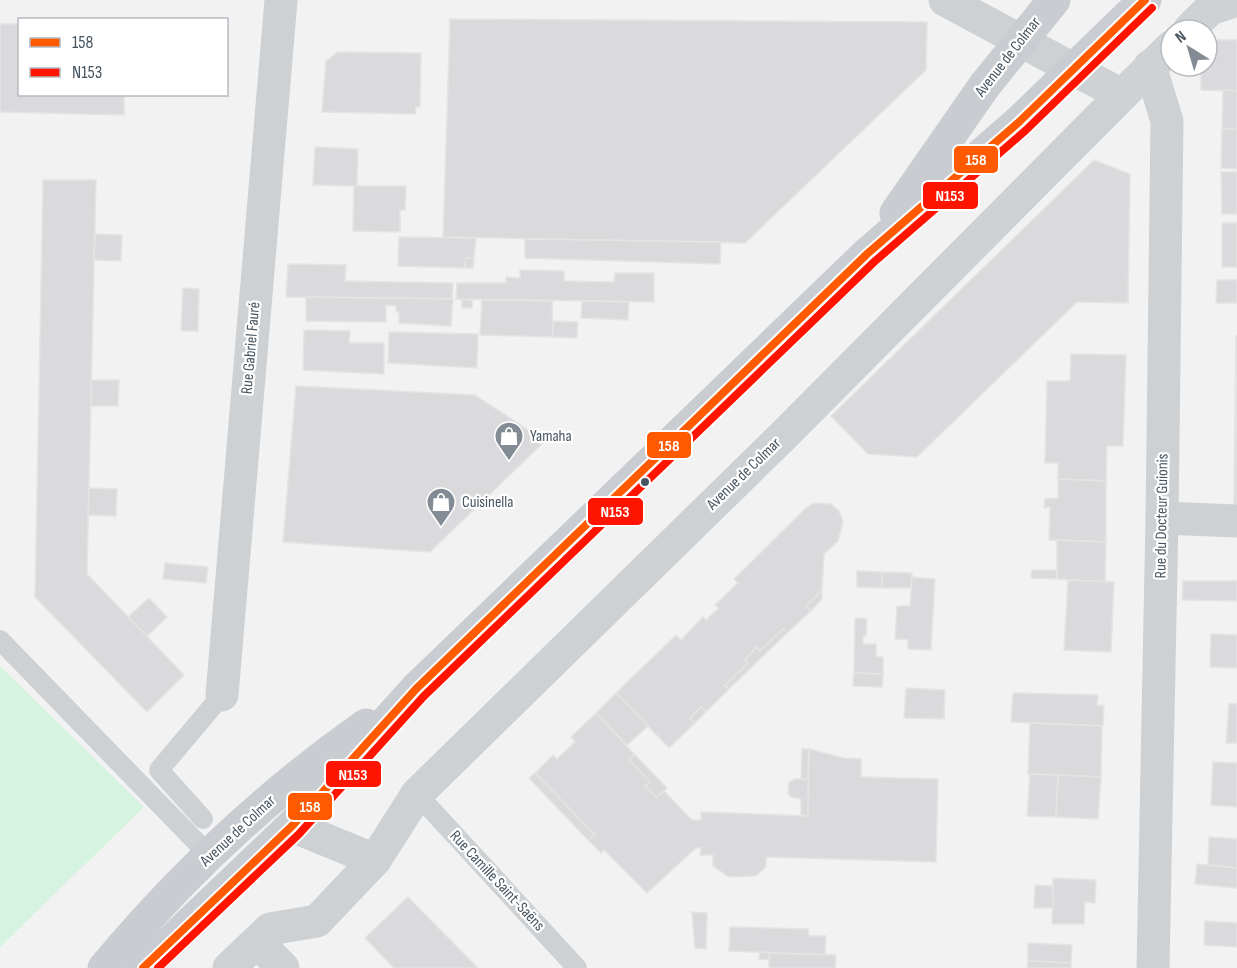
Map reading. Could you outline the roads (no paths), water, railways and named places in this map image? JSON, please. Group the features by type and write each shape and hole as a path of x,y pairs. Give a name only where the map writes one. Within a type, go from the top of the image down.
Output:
{"main road":[{"path":"1201,18 1210,9 1237,0"},
{"name":"Avenue de Colmar","path":"867,254 1019,40 1050,4"},
{"name":"Avenue de Colmar","path":"144,968 292,826 416,689 867,254 1019,122 1141,4"},
{"path":"1073,69 1122,95 1159,58"},
{"name":"Avenue de Colmar","path":"104,968 242,824 318,759 416,689"}],"street":[{"path":"945,0 1073,69"},
{"name":"Rue Gabriel Fauré","path":"222,695 280,1"},
{"name":"Rue du Docteur Guionis","path":"1153,968 1167,121 1163,78"},
{"name":"Avenue de Colmar","path":"229,968 270,929 317,921 375,860 417,794 775,444 1122,95"},
{"path":"1162,518 1237,521"},
{"name":"Avenue de Colmar","path":"292,826 375,860"},
{"path":"257,942 283,968"}],"lane":[{"path":"0,640 210,856"},
{"path":"203,819 159,770 222,695"},
{"name":"Rue Camille Saint-Saëns","path":"417,794 577,968"}],"place":[{"name":"Yamaha","path":"509,462"},
{"name":"Cuisinella","path":"441,528"}]}
